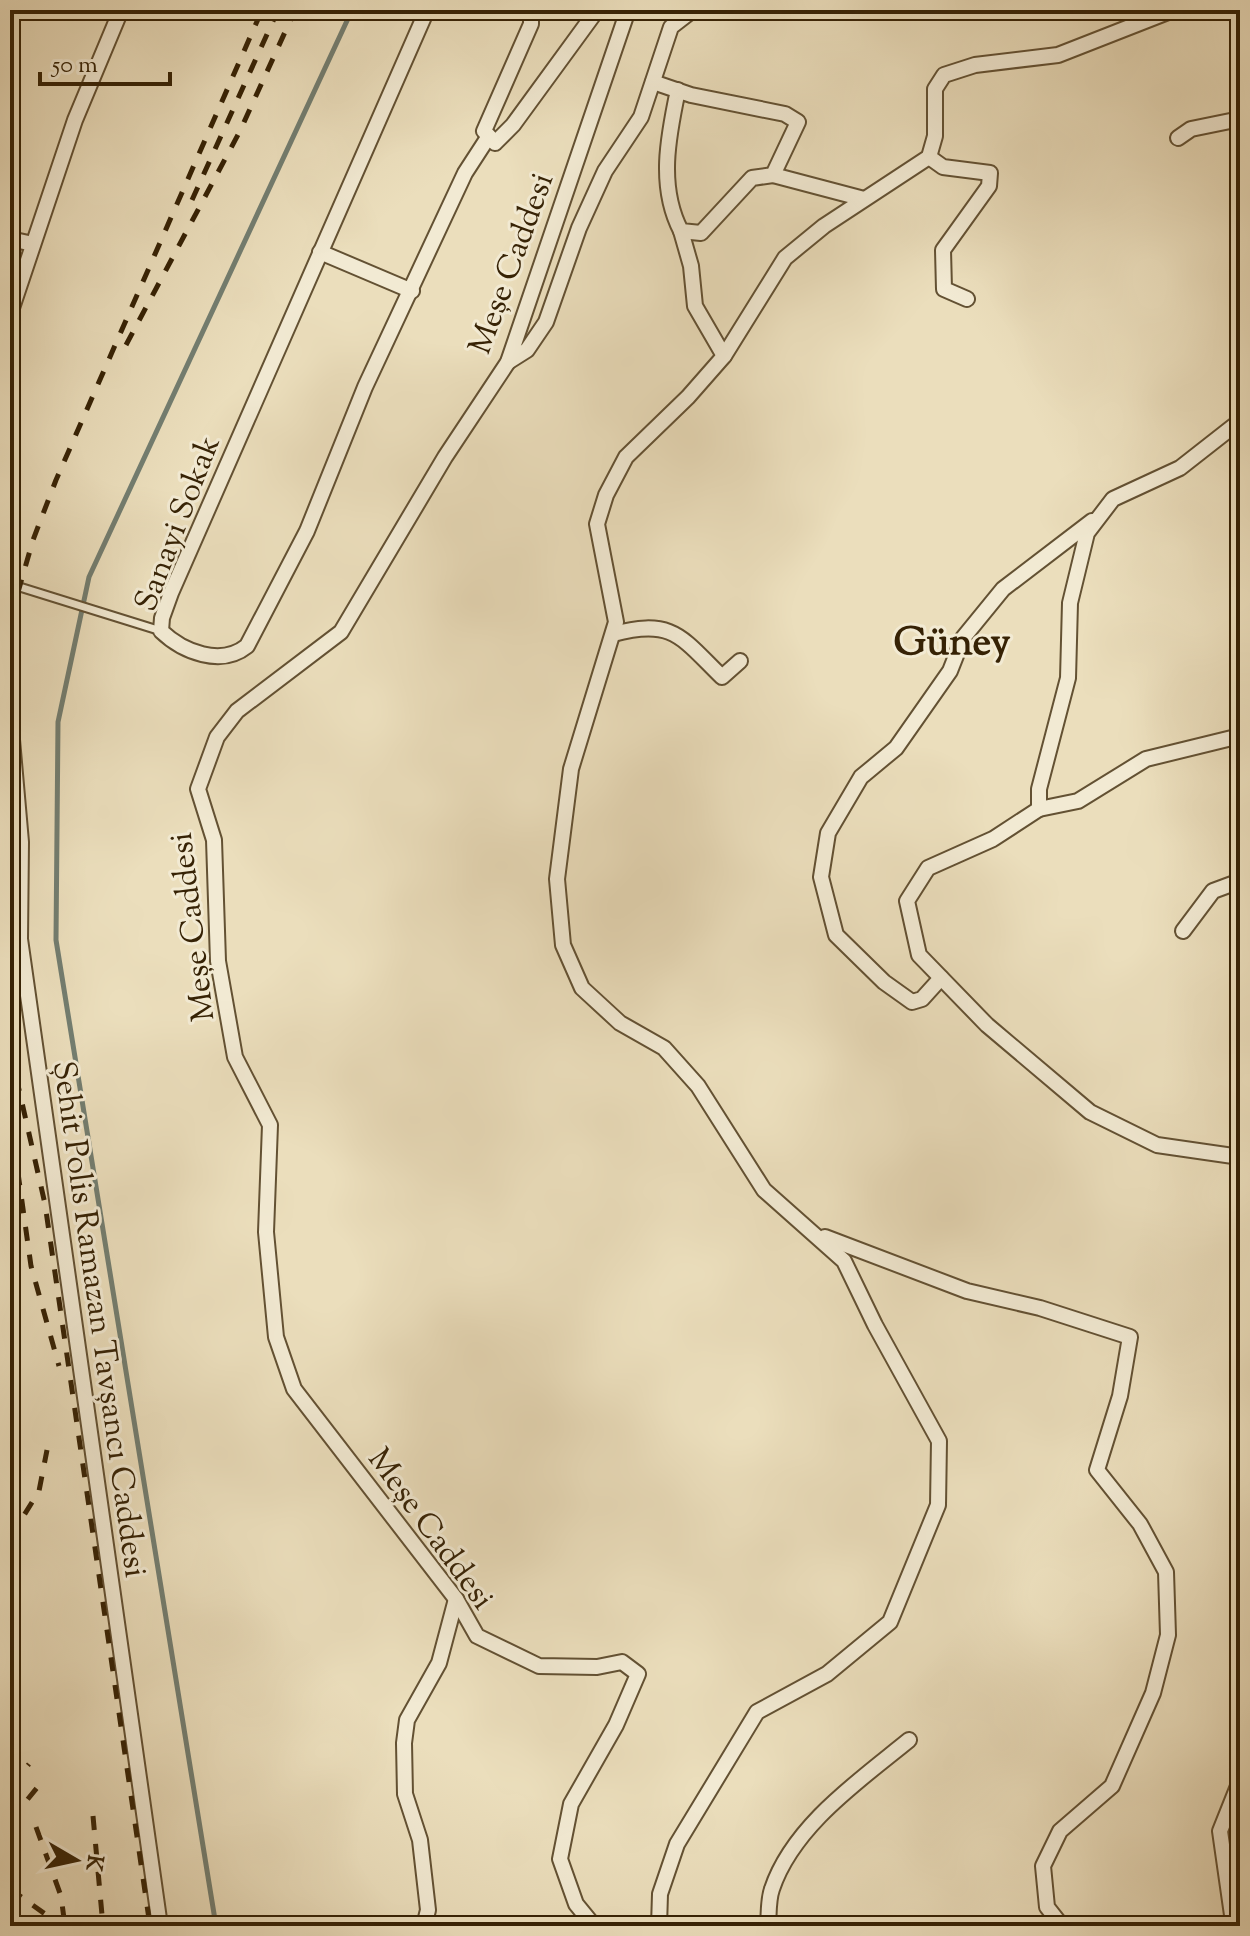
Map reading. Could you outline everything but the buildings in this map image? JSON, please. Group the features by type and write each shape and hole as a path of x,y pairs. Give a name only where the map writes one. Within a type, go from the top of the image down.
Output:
{"street":[{"path":"10,307 75,120 121,10"},
{"name":"Sanayi Sokak","path":"427,10 171,593 161,631 176,645 221,657 236,655 247,646 307,531 365,387 465,173 489,136"},
{"name":"Sanayi Sokak","path":"531,10 531,24 484,131 495,143 513,125 597,10"},
{"name":"Meşe Caddesi","path":"594,1926 576,1904 560,1859 571,1804 616,1725 638,1674 622,1662 597,1667 539,1666 477,1636 456,1599 294,1389 276,1337 266,1232 270,1125 235,1057 218,961 214,840 198,789 217,737 237,711 341,632 445,457 508,362 628,10"},
{"path":"508,362 527,350 546,322 585,214 605,171 641,117 671,27 693,10"},
{"path":"659,1926 660,1894 677,1844 757,1712 827,1674 890,1622 938,1505 939,1441 875,1325 844,1261 764,1190 698,1086 664,1048 620,1023 582,988 563,945 557,879 563,816 571,769 616,622 612,585 597,524 606,495 626,457 688,397 724,356 785,258 864,199 929,157 935,136 935,89 944,75 975,65 1058,55 1173,10"},
{"path":"653,82 785,114 798,122 773,175"},
{"path":"678,90 667,167 669,207 681,231 691,266 695,306 724,356"},
{"path":"1178,138 1191,129 1240,119"},
{"path":"929,157 943,167 990,173 989,186 943,250 944,289 967,299"},
{"path":"681,231 701,233 752,178 773,175 864,199"},
{"path":"10,239 33,244"},
{"path":"320,252 412,291"},
{"path":"1039,809 1039,789 1068,678 1070,603 1087,533 1113,499 1180,468 1240,421"},
{"path":"941,978 922,999 912,1002 884,982 836,935 821,877 828,833 861,777 896,748 950,671 963,638 1003,589 1102,514"},
{"path":"613,634 647,625 681,637 722,677 740,661"},
{"name":"Şehit Polis Ramazan Tavşancı Caddesi","path":"10,717 21,842 20,939 160,1926"},
{"path":"1240,736 1146,759 1078,801 1039,809 993,839 928,868 907,901 919,955 987,1025 1090,1112 1157,1145 1240,1157"},
{"path":"1183,931 1213,891 1240,881"},
{"path":"810,1230 878,1260 967,1291 1040,1308 1130,1337 1120,1396 1097,1470 1140,1524 1166,1572 1168,1635 1153,1693 1112,1786 1060,1831 1043,1866 1047,1907 1062,1926"},
{"path":"424,1926 428,1910 420,1840 405,1794 404,1743 407,1720 439,1663 456,1599"},
{"path":"768,1926 771,1890 792,1850 841,1796 909,1740"},
{"path":"1240,1781 1220,1831 1232,1915 1240,1919"}],"lane":[{"path":"10,584 161,631"}],"waterway":[{"path":"216,1926 56,940 58,722 89,577 352,10"}],"railway":[{"path":"10,620 33,540 56,480 262,10"},
{"path":"192,200 278,10"},
{"path":"126,345 240,131 295,10"},
{"path":"10,1050 45,1204 150,1926"},
{"path":"10,1116 31,1266 59,1366"},
{"path":"10,1538 39,1491 47,1450"},
{"path":"10,1787 29,1764"},
{"path":"10,1821 45,1778"},
{"path":"93,1816 103,1926"},
{"path":"36,1827 61,1896 65,1926"},
{"path":"10,1889 62,1926"}],"district":[{"name":"Güney","path":"952,640"}]}
